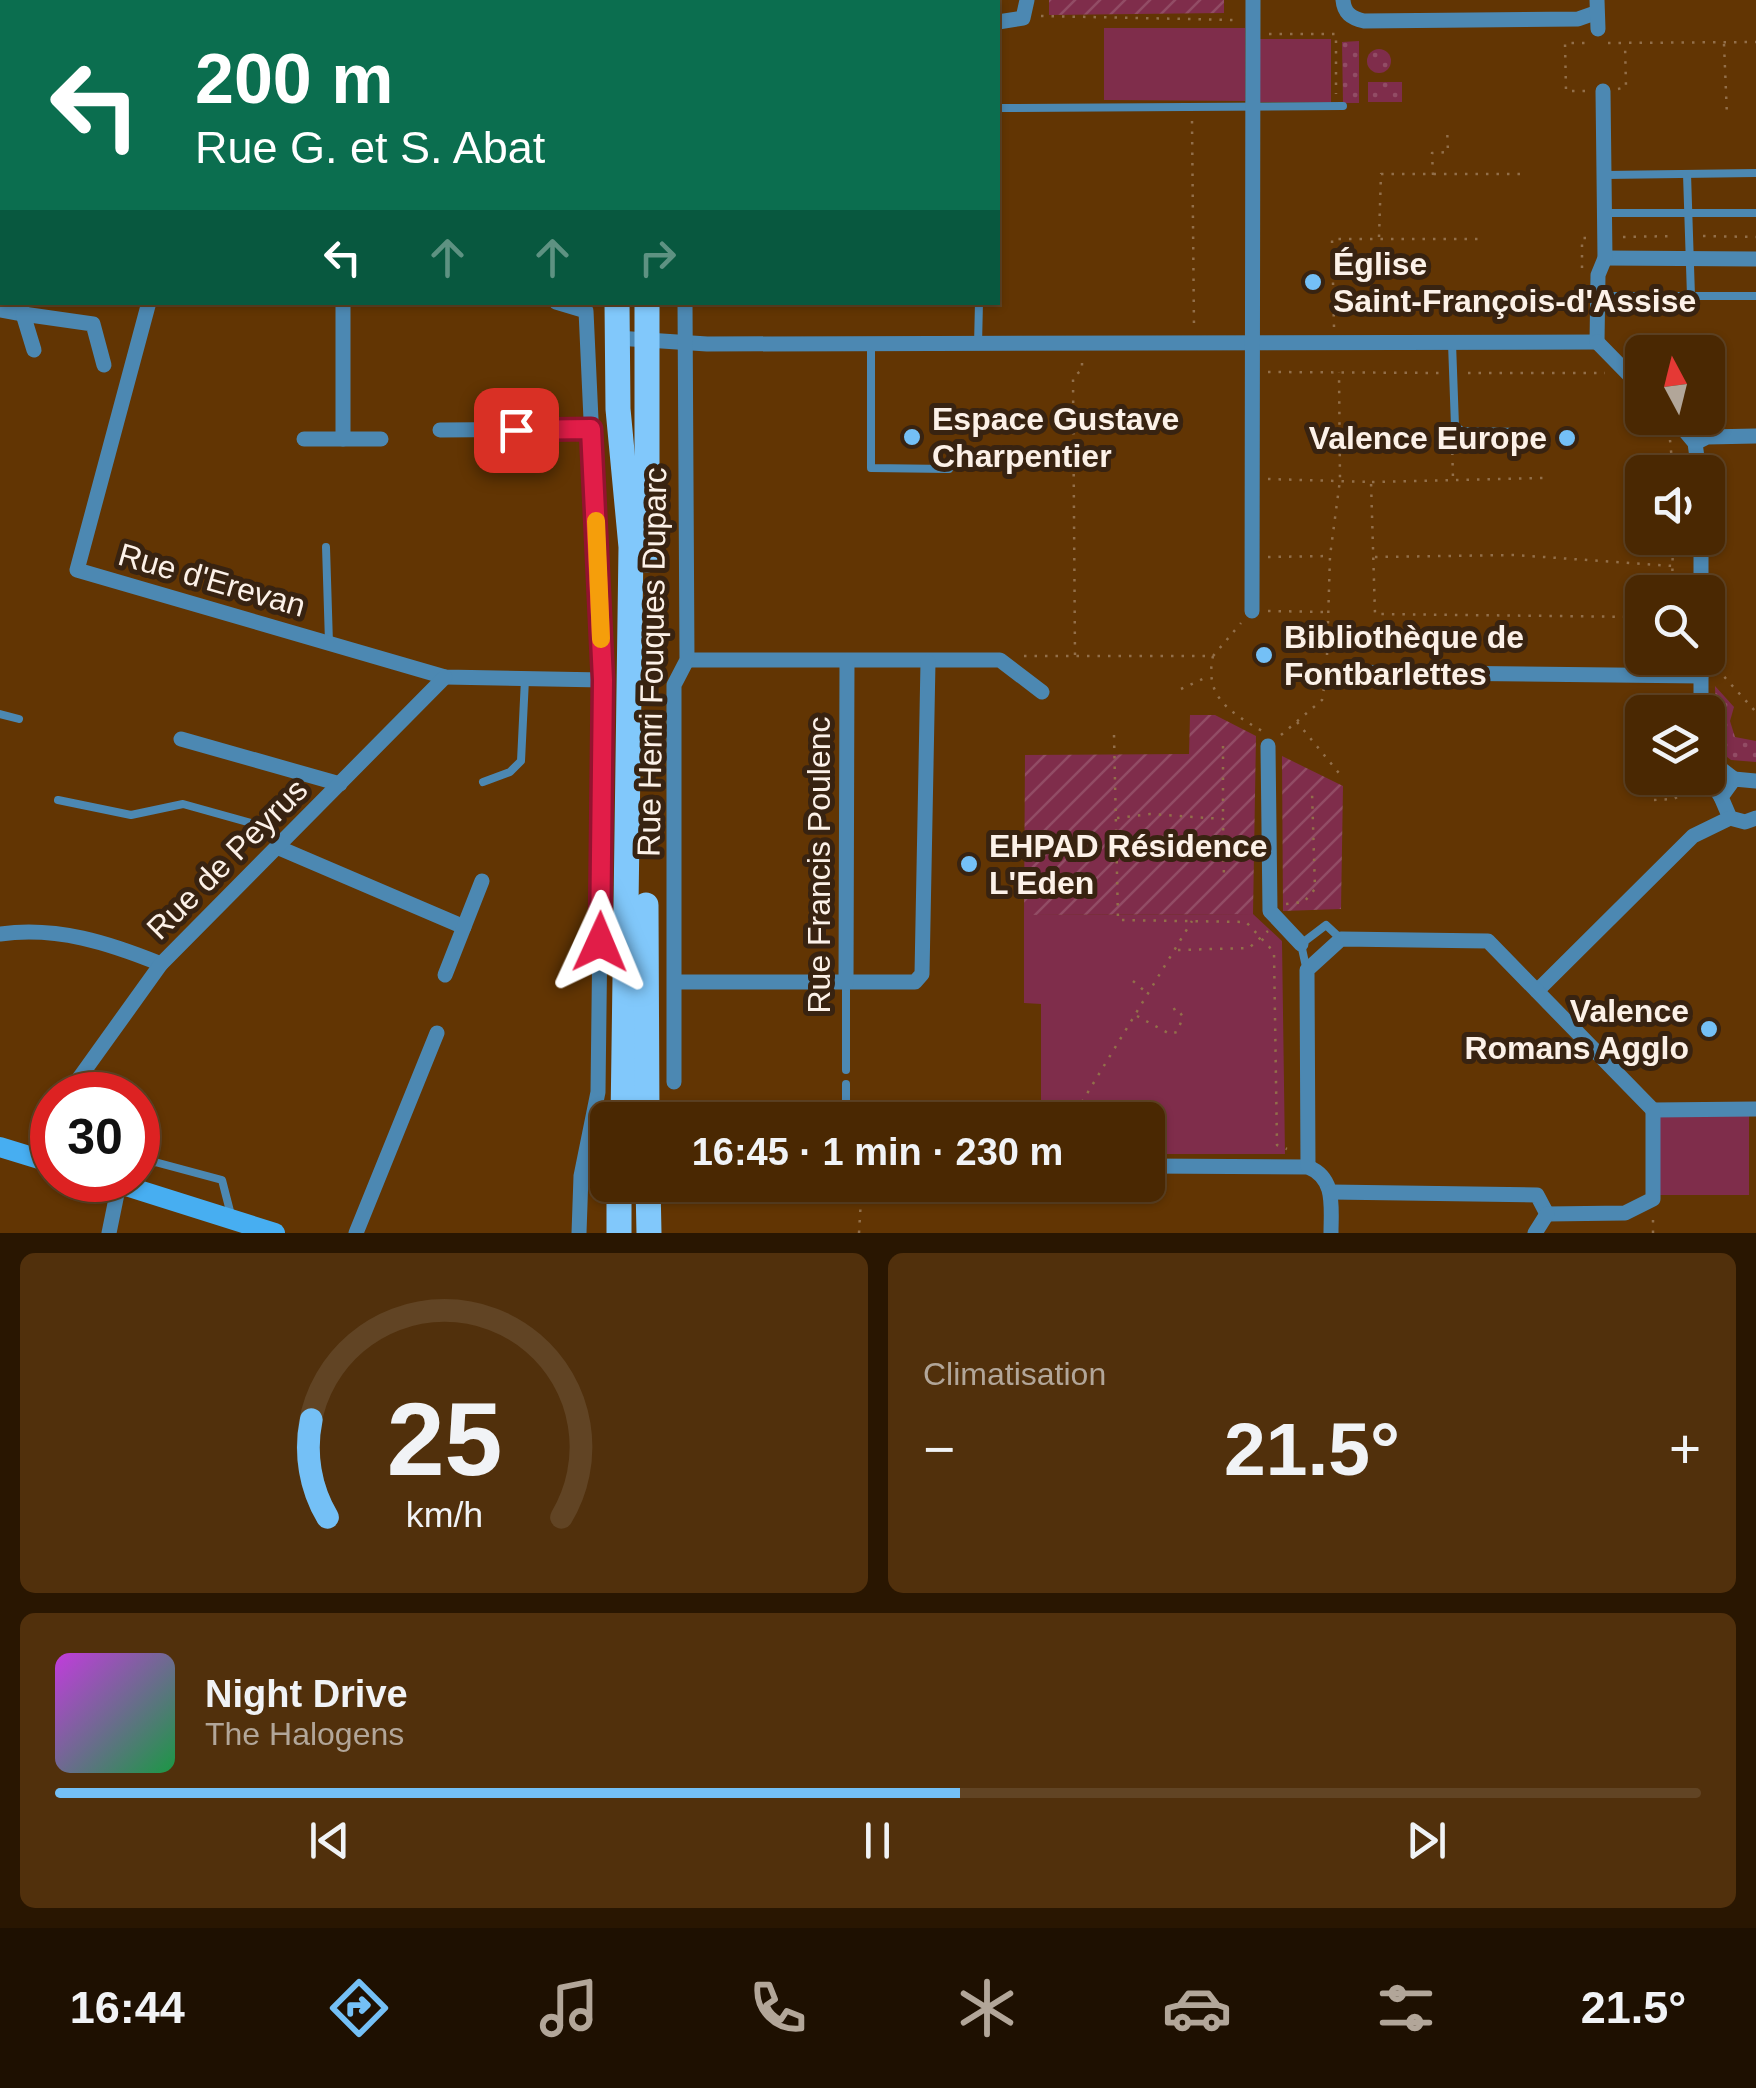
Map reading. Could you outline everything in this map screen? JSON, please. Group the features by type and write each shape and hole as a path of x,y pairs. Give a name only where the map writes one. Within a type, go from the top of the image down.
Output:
{"main road":[{"path":"618,305 618,409 631,547 622,1102"},
{"path":"647,305 647,1102"},
{"path":"0,1146 30,1156"},
{"path":"160,1194 242,1226 275,1233"},
{"path":"619,1202 619,1233"},
{"path":"649,1202 651,1233"}],"street":[{"path":"1000,22 1023,18 1027,0"},
{"path":"1252,610 1253,0"},
{"path":"1342,0 1353,18 1364,20 1578,19 1597,14"},
{"path":"1604,91 1605,258 1598,275 1598,342 1625,370"},
{"path":"1605,258 1756,258"},
{"name":"Rue d'Erevan","path":"148,305 78,570 445,677 603,680"},
{"path":"343,305 343,438"},
{"path":"570,305 586,311 603,680 598,1092 583,1164 579,1233"},
{"name":"Rue Henri Fouques Duparc","path":"674,1082 674,685 686,660 685,305"},
{"path":"22,308 34,350"},
{"path":"0,310 22,308 93,324 104,365"},
{"path":"617,338 872,345 1598,342"},
{"path":"440,430 591,429"},
{"path":"1688,435 1697,455"},
{"path":"1695,443 1707,437 1756,436"},
{"path":"304,439 382,439"},
{"path":"686,660 1000,660 1042,692"},
{"name":"Rue Francis Poulenc","path":"846,983 847,661"},
{"path":"674,982 915,982 922,974 928,662"},
{"path":"1328,672 1701,676 1701,695"},
{"name":"Rue de Peyrus","path":"84,1072 161,964 445,677"},
{"path":"181,739 340,784"},
{"path":"1272,742 1270,911 1282,913 1301,944"},
{"path":"1725,772 1734,778 1755,780"},
{"path":"1721,798 1734,778"},
{"path":"1718,795 1730,818"},
{"path":"1537,992 1693,836 1730,818 1755,822"},
{"path":"279,845 464,927"},
{"path":"445,975 482,881"},
{"path":"0,934 33,929 106,942 161,964"},
{"path":"1330,1233 1331,1192 1326,1179 1308,1158 1306,970 1341,939 1488,941 1653,1110 1652,1199 1625,1213 1547,1214 1534,1233"},
{"path":"356,1233 437,1033"},
{"path":"1653,1110 1756,1108"},
{"path":"1165,1165 1308,1158"},
{"path":"1331,1192 1537,1195 1547,1214"},
{"path":"109,1233 116,1202"}],"lane":[{"path":"1000,108 1339,106"},
{"path":"1605,175 1756,173"},
{"path":"1687,174 1691,296"},
{"path":"1606,213 1756,213"},
{"path":"1614,296 1756,296"},
{"path":"978,344 979,305"},
{"path":"1452,343 1452,416 1458,428 1524,432"},
{"path":"872,345 871,468 949,468"},
{"path":"326,547 328,643"},
{"path":"484,782 510,772 521,761 525,678"},
{"path":"0,714 19,718"},
{"path":"58,800 131,816 183,804 262,826 279,845"},
{"path":"1306,970 1301,944 1326,925 1341,939"},
{"name":"Rue Francis Poulenc","path":"846,983 846,1070"},
{"path":"846,1084 846,1102"},
{"path":"160,1163 222,1180 242,1226"}],"path":[{"path":"1042,0 1041,19 1336,34 1339,106"},
{"path":"1724,42 1727,116"},
{"path":"1626,43 1626,87 1566,91 1565,43 1756,42"},
{"path":"1192,108 1194,344"},
{"path":"1433,175 1432,152 1448,152 1447,127"},
{"path":"1379,238 1379,176 1526,174"},
{"path":"1334,344 1332,240 1478,239"},
{"path":"1075,657 1073,377 1082,370 1082,344"},
{"path":"1252,372 1614,372 1622,367"},
{"path":"1326,612 1252,610 1213,656 1208,676 1222,707 1272,742 1322,700 1328,672 1326,612 1330,556 1340,480 1339,372"},
{"path":"1453,480 1452,440 1458,428"},
{"path":"1667,436 1670,455"},
{"path":"1251,479 1371,482 1545,478"},
{"path":"1371,482 1375,614 1625,617"},
{"path":"1373,558 1514,555 1673,566"},
{"path":"1673,555 1673,575"},
{"path":"1252,558 1330,556"},
{"path":"1000,660 1213,656"},
{"path":"1722,675 1756,712"},
{"path":"1181,689 1208,676"},
{"path":"1297,722 1343,778"},
{"path":"1114,736 1118,920 1246,922 1274,952 1277,1145 1308,1158"},
{"path":"1224,746 1224,880"},
{"path":"1176,950 1249,948 1282,913 1304,902 1315,889 1312,792"},
{"path":"1674,795 1674,800"},
{"path":"1654,800 1674,800 1681,795"},
{"path":"1116,818 1150,814 1224,819"},
{"path":"1083,1102 1192,921"},
{"path":"1133,981 1149,994"},
{"path":"1136,1015 1170,1034 1177,1032 1183,1017 1176,1008 1168,1012"},
{"path":"859,1233 862,1202"}],"shaded area":[{"path":"1049,0 1224,0 1224,13 1049,15"},
{"path":"1104,28 1245,28 1245,101 1104,100"},
{"path":"1259,39 1331,39 1331,102 1259,102"},
{"path":"1359,41 1359,103 1343,103 1342,42"},
{"path":"1379,49 1391,61 1379,73 1367,61"},
{"path":"1368,82 1402,82 1402,102 1368,102"},
{"path":"1725,697 1734,707 1730,721 1735,737 1756,741 1756,762 1731,760 1725,755"},
{"path":"1190,715 1215,715 1256,736 1253,914 1024,915 1025,755 1189,754"},
{"path":"1282,756 1343,786 1341,909 1283,911"},
{"path":"1253,914 1282,941 1285,1154 1165,1154 1165,1102 1041,1102 1041,1004 1024,1003 1024,915"},
{"path":"1660,1114 1749,1114 1749,1195 1660,1195"}],"slow traffic":[{"path":"596,521 601,639"}],"place":[{"name":"Église Saint-François-d'Assise","path":"1313,282"},
{"name":"Espace Gustave Charpentier","path":"912,437"},
{"name":"Valence Europe","path":"1567,438"},
{"name":"Bibliothèque de Fontbarlettes","path":"1264,655"},
{"name":"EHPAD Résidence L'Eden","path":"969,864"},
{"name":"Valence Romans Agglo","path":"1709,1029"}],"route":[{"path":"516,430 591,429 603,680 600,942"}]}
